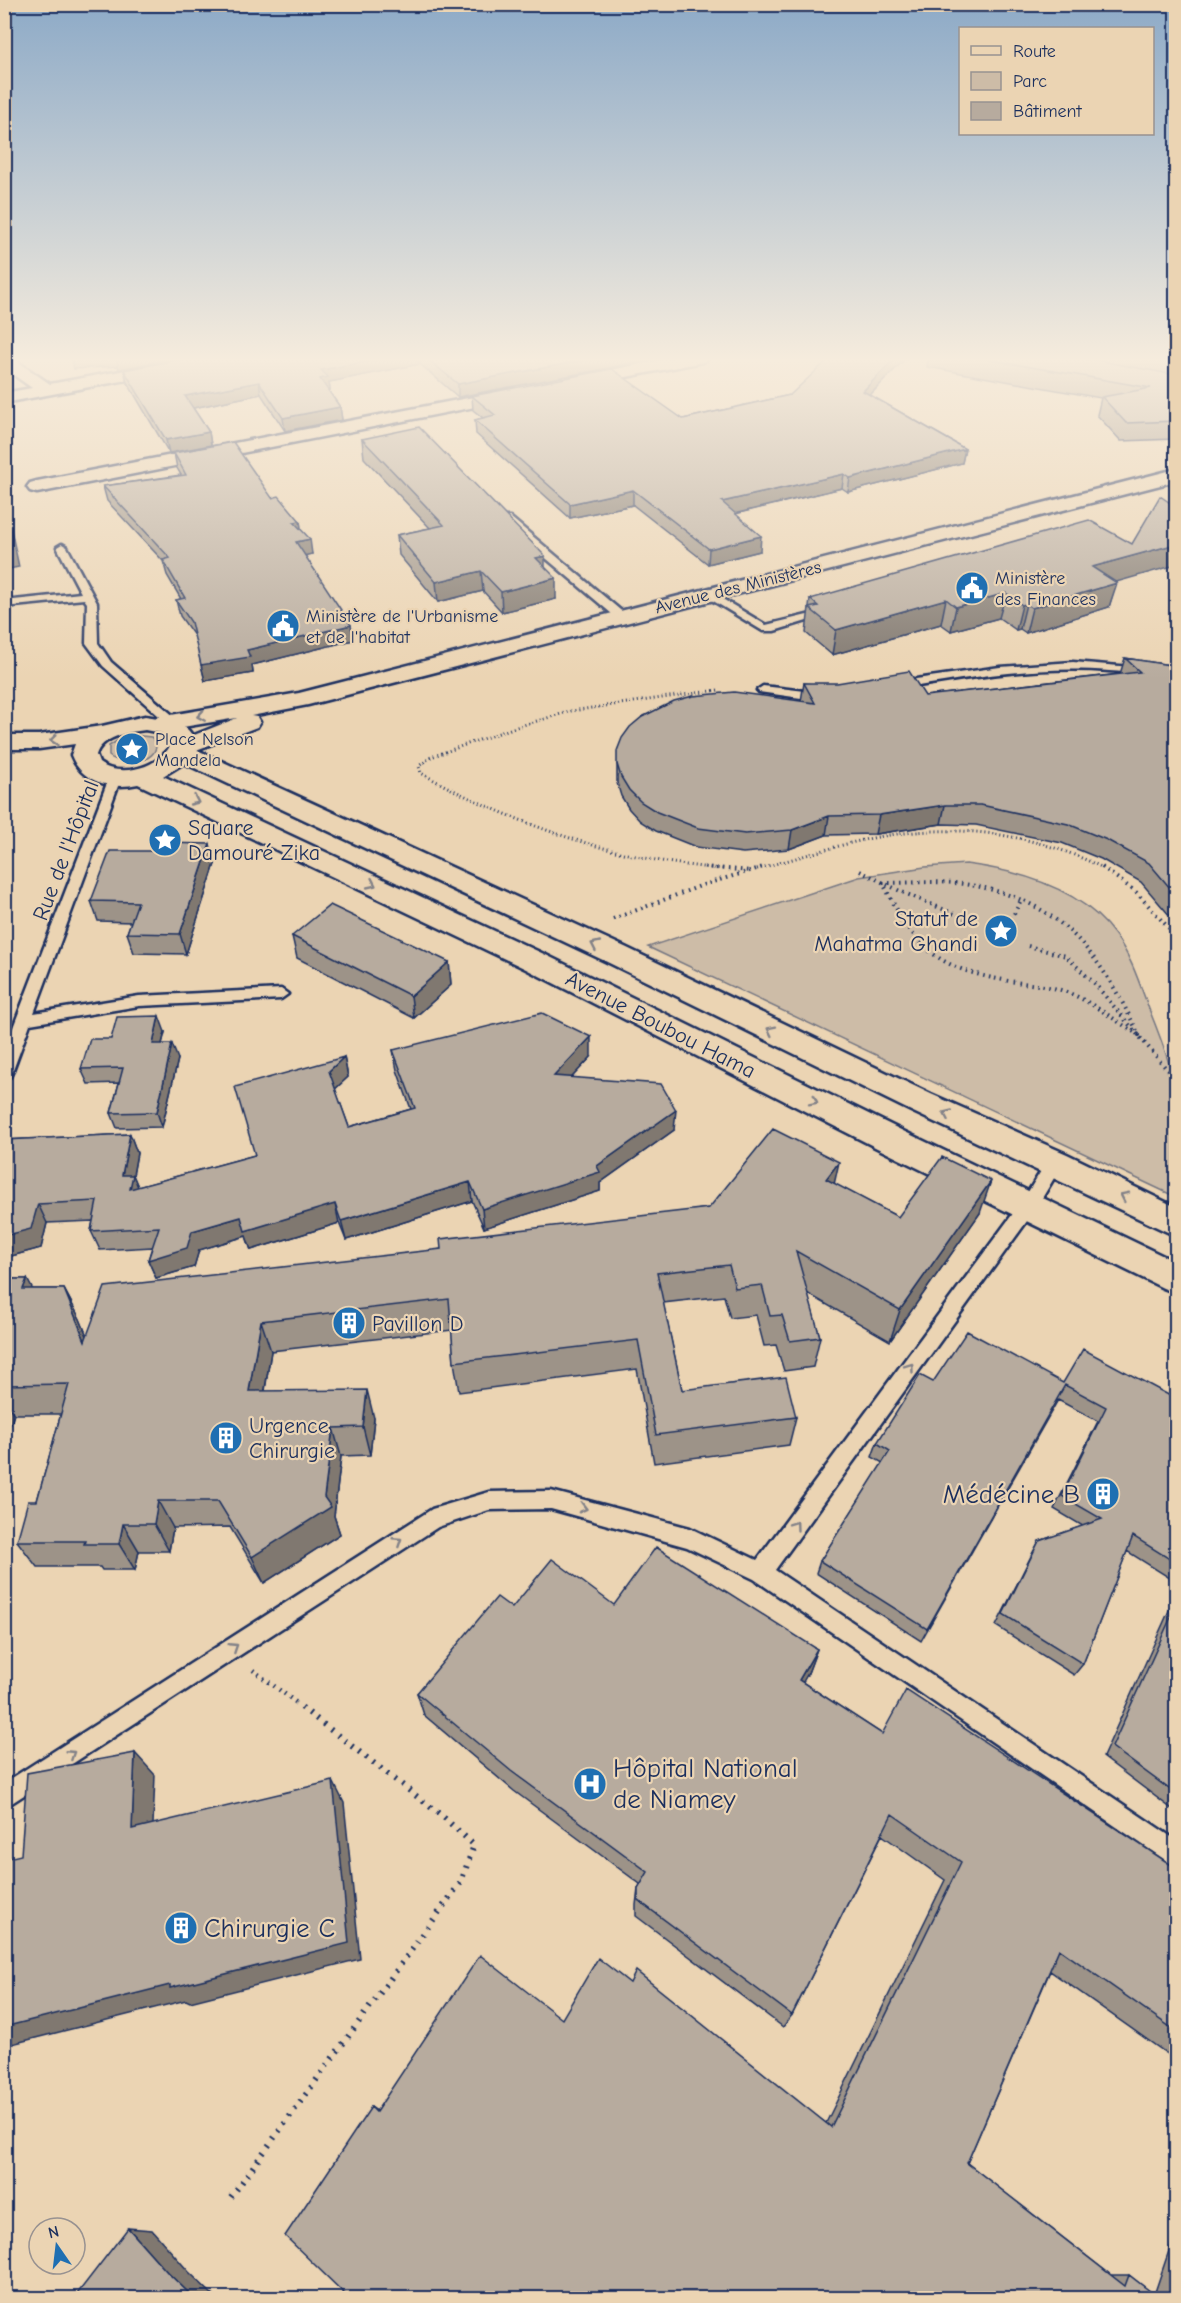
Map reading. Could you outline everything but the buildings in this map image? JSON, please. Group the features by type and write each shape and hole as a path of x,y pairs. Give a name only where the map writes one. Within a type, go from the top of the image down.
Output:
{"street":[{"path":"37,487 152,464"},
{"name":"Avenue des Ministères","path":"165,723 300,700 1176,475"},
{"name":"Avenue des Ministères","path":"182,750 300,700"},
{"path":"4,742 39,742 103,734 130,724 165,723 183,740 182,750 167,767 142,776 115,778 69,764 4,760"},
{"path":"69,764 84,759 88,746 103,734"},
{"name":"Avenue Boubou Hama","path":"182,750 920,1102 1176,1221"},
{"name":"Avenue Boubou Hama","path":"142,776 536,962 889,1139 1176,1278"}],"lane":[{"path":"499,513 622,617"},
{"path":"62,547 92,603 92,643 107,664 165,723"},
{"path":"709,594 763,628 770,629 837,610"},
{"path":"4,604 89,595"},
{"path":"887,687 965,675 1029,669 1109,666 1150,671 1176,679"},
{"path":"763,690 820,697 831,696"},
{"name":"Rue de l'Hôpital","path":"4,1073 115,778"},
{"path":"24,1020 139,1001 281,994"},
{"path":"761,1572 1029,1205 1055,1163"},
{"path":"4,1797 432,1520 489,1501 551,1500 690,1538 761,1572 1176,1854"}],"path":[{"path":"718,690 571,711 513,728 431,757 419,766 421,773 463,796 570,839 653,861 684,866 751,871"},
{"path":"569,933 623,916 690,889 751,871 875,838 945,830 978,831 1052,846 1108,871 1140,896 1176,936"},
{"path":"860,871 969,920"},
{"path":"883,883 971,885 1050,911 1070,926 1120,993 1139,1035"},
{"path":"883,883 906,930 927,952 974,974 1065,992 1139,1035"},
{"path":"1014,914 1021,900"},
{"path":"1028,946 1066,956 1095,984 1176,1080"},
{"path":"229,1651 441,1815 474,1845 461,1882 231,2197"}],"green space":[{"name":"Place Nelson Mandela","path":"133,735 151,737 156,742 152,755 146,759 130,762 109,756 109,746 123,737"},
{"path":"966,864 1028,877 1068,894 1101,919 1121,943 1139,981 1173,1077 1178,1147 1176,1197 648,947 859,877 925,867"}],"place":[{"name":"Ministère des Finances","path":"972,588"},
{"name":"Ministère de l'Urbanisme et de l'habitat","path":"283,626"},
{"name":"Place Nelson Mandela","path":"132,749"},
{"name":"Square Damouré Zika","path":"165,840"},
{"name":"Statut de Mahatma Ghandi","path":"1001,931"},
{"name":"Pavillon D","path":"349,1323"},
{"name":"Urgence Chirurgie","path":"226,1438"},
{"name":"Médécine B","path":"1103,1494"},
{"name":"Hôpital National de Niamey","path":"590,1784"},
{"name":"Chirurgie C","path":"181,1928"}]}
